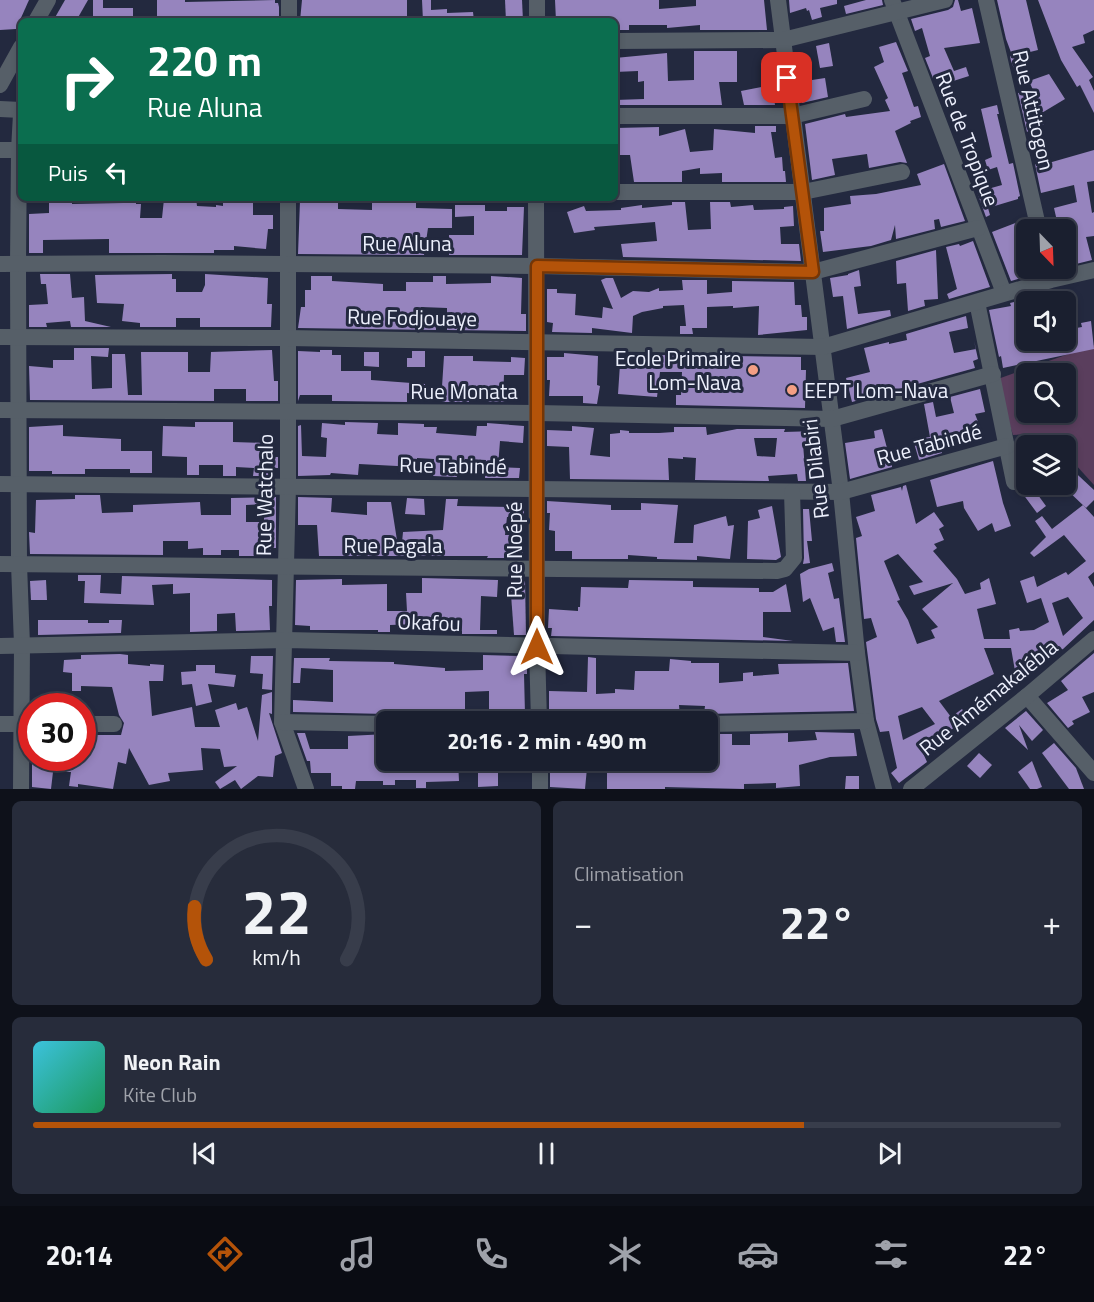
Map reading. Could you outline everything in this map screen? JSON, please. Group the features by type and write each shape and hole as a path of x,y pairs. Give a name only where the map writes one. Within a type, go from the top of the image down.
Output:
{"street":[{"path":"38,18 48,0"},
{"path":"289,0 289,18"},
{"path":"537,0 537,18"},
{"name":"Rue Dilabiri","path":"778,0 841,492 866,721 884,789"},
{"path":"618,40 783,40 894,6 945,0"},
{"name":"Rue Attitogon","path":"986,0 1036,219"},
{"name":"Rue de Tropique","path":"894,6 1004,293"},
{"path":"0,85 6,58"},
{"path":"618,116 792,116 864,99"},
{"path":"0,109 18,112"},
{"path":"0,150 18,150"},
{"path":"618,192 803,192 902,172"},
{"path":"20,201 18,484 25,693"},
{"name":"Rue Watchalo","path":"288,201 288,486 286,640 282,722 306,789"},
{"name":"Rue Noépé","path":"536,201 539,711"},
{"name":"Rue Aluna","path":"0,264 537,266 813,272 978,228"},
{"name":"Rue Fodjouaye","path":"1076,272 1094,270"},
{"name":"Rue Fodjouaye","path":"0,337 287,338 823,347 977,302 1038,279"},
{"path":"977,302 1014,482"},
{"name":"Rue Monata","path":"0,410 537,414 832,419 993,374"},
{"name":"Rue Tabindé","path":"0,483 841,492 1007,446"},
{"name":"Rue Pagala","path":"0,564 777,571 785,569 794,558 792,492"},
{"name":"Rue Amémakalébla","path":"911,789 1028,696 1094,639"},
{"name":"Okafou","path":"0,646 286,640 857,653"},
{"path":"1028,696 1094,773"},
{"path":"718,724 866,721"},
{"path":"282,722 376,724"},
{"path":"0,724 18,724"},
{"path":"96,724 114,724"},
{"path":"21,789 23,771"},
{"path":"540,771 540,789"}],"shaded area":[{"path":"1094,345 1094,485 1076,465 1076,435 1013,435 995,380 1016,373 1016,423 1076,423 1076,363 1043,363"}],"building":[{"path":"0,0 29,0 21,18 18,18 16,29 0,30"},
{"path":"65,0 88,0 78,18 55,18"},
{"path":"93,0 103,0 103,8 133,8 133,18 93,18"},
{"path":"157,0 185,0 185,2 275,0 279,7 279,17 273,18 157,18"},
{"path":"302,0 407,0 407,18 300,18"},
{"path":"422,0 431,0 431,10 447,9 447,13 473,12 474,18 423,18"},
{"path":"505,0 522,0 523,18 506,18"},
{"path":"555,0 659,0 659,9 696,6 696,0 764,0 767,30 700,30 700,25 667,28 667,25 629,25 629,30 618,30 618,18 556,18"},
{"path":"789,0 837,0 837,4 820,8 822,17 812,20 806,8 790,13"},
{"path":"866,0 882,0 883,5 846,14 844,6"},
{"path":"955,0 958,0 961,11 972,8 980,43 944,48 954,71 966,67 969,76 944,84 940,75 933,78 925,58 930,56 922,28 915,31 911,19 948,10 953,7"},
{"path":"997,0 1026,0 1038,50 1018,55 1023,67 1015,71 1011,61 1010,56 1012,55"},
{"path":"1038,0 1094,0 1094,30 1083,35 1085,43 1072,47 1093,77 1089,80 1094,91 1094,113 1080,85 1077,87 1061,60"},
{"path":"896,42 908,71 902,73 914,107 918,106 921,117 895,131 907,163 900,162 869,168 867,154 832,159 835,175 812,180 805,124 845,114 846,117 890,111 885,100 888,98 874,67 884,62 879,47"},
{"path":"829,43 833,66 820,68 816,46"},
{"path":"694,51 737,51 737,82 719,82 722,105 618,105 618,100 644,99 644,81 638,82 638,71 618,72 618,58 667,53 668,81 694,80"},
{"path":"1049,74 1065,99 1040,114 1044,124 1027,132 1018,93 1033,90 1029,81"},
{"path":"825,78 828,97 802,103 799,82"},
{"path":"772,85 775,105 744,105 741,91"},
{"path":"997,105 1009,164 1013,163 1020,196 1018,199 988,208 990,215 986,217 977,192 1002,185 997,167 988,170 985,160 992,157 981,109"},
{"path":"755,126 776,126 776,132 771,132 775,158 782,157 786,182 722,182 722,173 700,174 700,168 682,171 682,182 634,182 630,155 618,155 618,128 659,127 659,136 685,129 690,152 713,150 714,129 755,133"},
{"path":"1094,150 1094,181 1087,182 1092,213 1094,212 1094,236 1086,237 1092,260 1076,264 1076,219 1056,219 1054,208 1077,202 1074,185 1041,193 1035,164 1038,166"},
{"path":"944,164 965,221 941,227 939,219 934,220 935,229 896,239 895,225 891,240 871,246 823,252 820,231 824,231 824,208 851,204 850,196 876,194 921,185 917,174"},
{"path":"66,201 72,204 136,201 136,204 141,204 140,218 162,218 164,201 196,201 197,206 216,207 216,205 223,206 223,202 253,202 253,215 273,215 273,229 268,229 266,249 234,246 234,250 214,250 214,253 109,253 109,239 43,240 43,253 29,253 29,214 49,213 49,202"},
{"path":"300,201 338,201 338,209 372,210 372,202 416,201 416,208 452,209 452,228 428,228 424,255 298,254"},
{"path":"672,202 685,202 688,230 711,229 710,202 730,202 731,207 753,205 754,210 784,209 784,207 793,206 794,226 780,227 781,244 799,244 801,261 623,257 621,244 657,241 655,222 594,227 595,230 574,233 567,212 584,206 586,211 621,210 621,208 642,205 642,208 672,205"},
{"path":"455,205 485,205 485,211 507,211 507,207 524,207 522,255 449,255 449,235 474,235 474,216 455,217"},
{"path":"1016,223 1016,279 1018,279 1011,281 992,232"},
{"path":"973,241 990,287 949,299 947,294 957,289 946,247 959,244 960,246"},
{"path":"936,250 938,299 924,300 925,306 908,311 906,283 897,284 896,261"},
{"path":"859,270 861,286 854,287 858,314 890,310 891,316 847,329 843,296 833,297 830,278 848,275"},
{"path":"40,274 70,274 72,298 84,297 85,321 111,327 71,327 70,321 46,323 47,327 29,327 29,305 48,304 46,284 41,284"},
{"path":"172,274 172,279 176,279 176,292 202,292 205,285 205,274 268,278 267,304 272,304 271,327 200,327 200,318 176,318 176,327 140,327 140,323 122,321 124,304 97,303 95,275"},
{"path":"311,276 332,276 332,281 383,284 383,291 406,291 406,282 433,282 433,276 446,276 446,284 491,283 491,276 522,278 521,314 526,314 526,331 447,330 447,308 421,307 421,326 436,326 436,330 298,328 301,307 305,307 305,290 311,290"},
{"path":"613,278 621,298 633,291 649,292 659,288 659,291 683,290 682,280 707,280 707,294 732,292 732,281 794,282 795,305 801,305 802,317 807,317 807,330 758,335 759,306 733,308 733,306 707,307 707,328 692,328 693,334 680,334 680,326 686,326 684,305 663,306 663,308 633,316 632,333 592,328 592,333 552,332 553,323 547,322 547,289 557,289 557,293 576,294 575,315 602,318 603,307 613,309 601,280"},
{"path":"1016,302 1016,351 1076,351 1076,328 1082,327 1081,323 1091,321 1094,349 1027,363 1016,363 1016,365 1003,368 989,310 1011,306 1010,303"},
{"path":"966,316 968,328 949,332 954,353 976,349 978,359 973,361 975,368 852,402 846,378 870,372 864,348 907,340 906,334"},
{"path":"74,348 109,348 108,357 91,356 92,389 112,388 112,354 125,354 128,395 142,395 141,352 188,352 188,372 210,372 211,352 272,350 274,381 278,381 278,401 246,401 246,389 214,389 214,401 30,400 29,366 53,368 53,360 74,360"},
{"path":"320,350 332,350 332,355 341,355 341,371 371,371 371,380 425,384 425,395 407,393 407,402 332,401 332,395 300,395 298,401 298,351 320,352"},
{"path":"412,351 425,351 425,367 407,367 407,358 412,358"},
{"path":"364,352 379,352 379,367 364,366"},
{"path":"564,353 598,356 597,385 600,386 597,404 583,403 583,396 549,396 550,380 547,380 547,357 564,357"},
{"path":"660,355 712,356 711,358 734,359 734,356 801,357 801,370 806,370 805,408 676,405 676,395 681,395 682,372 660,372 657,397 618,394 620,364 644,364 645,357 660,358"},
{"path":"444,356 473,356 473,361 511,362 511,357 525,358 524,375 504,375 503,401 507,402 486,402 486,398 469,397 469,402 441,402"},
{"path":"980,389 985,412 975,414 982,432 942,450 942,453 919,460 914,443 925,445 923,438 930,437 924,404 933,402 936,417 954,413 950,397"},
{"path":"195,422 233,422 233,442 269,443 268,457 278,457 278,468 271,468 271,476 253,476 254,468 236,467 236,476 223,476 223,465 199,465 199,475 187,475 187,457 162,456 163,426 195,427"},
{"path":"345,422 378,423 377,434 398,435 398,423 437,427 436,433 476,436 477,426 487,426 487,423 524,426 523,443 500,441 498,467 520,468 519,478 485,478 486,460 465,459 464,471 457,471 457,477 433,476 434,459 417,458 416,467 359,464 358,475 331,473 330,475 298,476 298,426 301,425 302,456 326,457 327,438 321,437 322,423 345,425"},
{"path":"63,425 63,436 121,439 121,451 152,451 152,473 130,473 130,469 85,469 85,474 29,471 29,427"},
{"path":"572,426 594,428 590,455 610,457 610,434 620,433 620,430 629,431 629,433 659,433 674,432 674,427 706,427 707,435 737,429 785,429 784,432 817,431 817,441 803,444 806,481 798,481 797,474 768,476 769,481 695,480 696,458 683,457 683,459 668,458 669,480 570,479 569,447 547,446 547,430 572,431","holes":["754,438 777,438 775,457 757,456"]},
{"path":"882,429 888,452 891,452 892,467 850,479 845,443 875,438 874,431"},
{"path":"993,461 1011,526 995,532 992,523 978,531 964,508 963,501 937,507 930,480"},
{"path":"1076,473 1094,490 1094,500 1086,508 1072,495 1076,495"},
{"path":"906,485 916,524 934,512 944,526 939,529 944,540 934,544 937,548 933,551 957,579 965,594 981,589 980,583 989,578 996,604 977,609 984,639 1010,639 1009,630 1019,628 1020,631 1034,630 1049,622 1041,598 1027,603 1020,581 1034,576 1037,587 1066,572 1068,575 1086,561 1064,535 1034,557 1030,553 1046,537 1035,521 1042,516 1052,529 1083,505 1094,517 1094,572 1088,577 1094,587 1094,620 1063,649 1044,657 1038,648 1040,660 1024,662 1026,669 1015,671 1011,648 984,648 994,674 939,701 951,717 962,709 968,718 951,730 955,735 923,753 927,762 899,783 891,773 897,768 889,731 880,732 876,719 866,642 877,637 871,618 864,619 856,538 862,536 856,517 875,511 871,495 901,487 902,491 903,486","holes":["898,554 923,582 909,586 914,595 953,583 922,609 938,627 931,630 935,638 917,644 908,620 897,601 900,600 884,561","1068,597 1083,618 1063,636 1052,603","922,707 935,724 903,740 898,716"]},
{"path":"75,495 100,495 102,513 133,512 133,505 200,502 201,515 231,515 231,498 276,497 276,548 271,548 271,556 239,556 239,550 221,550 221,555 203,555 203,548 188,549 188,541 163,541 163,555 30,554 29,532 35,533 36,500 75,499","holes":["264,504 264,522 246,522 246,505"]},
{"path":"1024,495 1038,495 1046,506 1037,513"},
{"path":"298,497 332,498 331,512 367,515 367,502 391,502 399,553 401,553 403,532 443,530 446,499 458,499 457,506 513,507 513,503 524,503 524,517 507,517 505,535 523,535 523,558 319,556 317,525 298,525"},
{"path":"407,498 424,499 425,515 405,514"},
{"path":"547,501 611,505 611,510 641,510 641,503 678,505 674,543 693,543 694,525 726,516 728,526 734,525 730,559 697,556 697,560 657,559 657,557 628,555 628,559 572,559 572,551 555,551 555,531 549,530 550,513 547,513"},
{"path":"772,506 781,557 776,560 747,559 748,521 760,518 758,510"},
{"path":"803,509 809,509 812,541 807,541 810,563 803,564 804,558"},
{"path":"832,563 834,571 828,573 834,599 839,598 845,642 836,642 834,627 823,631 810,598 803,602 800,574 809,569"},
{"path":"78,575 101,575 100,593 121,594 122,576 272,580 272,606 269,606 270,630 236,631 235,613 217,614 217,631 190,632 190,593 173,594 173,584 152,585 154,605 84,603 85,581 78,581"},
{"path":"422,578 498,580 497,597 481,596 480,630 497,630 497,634 462,634 462,631 450,631 450,618 417,618 417,624 390,625 390,632 310,630 310,626 295,625 296,580 342,579 342,585 387,584 387,611 407,611 406,593 422,593"},
{"path":"46,580 47,600 31,600 30,581"},
{"path":"629,580 693,581 693,587 759,588 759,592 773,592 786,584 791,612 763,612 763,637 793,641 551,636 552,628 548,628 549,609 578,611 581,587 628,588"},
{"path":"510,581 525,581 526,635 514,635"},
{"path":"38,620 88,620 88,623 109,623 109,620 122,620 121,633 38,635"},
{"path":"1094,653 1094,692 1082,697 1090,712 1072,721 1074,724 1068,728 1047,703 1068,690 1061,681"},
{"path":"120,654 128,655 128,664 164,665 163,681 149,681 152,716 192,707 195,727 220,727 215,710 236,703 238,710 247,707 258,741 262,695 272,692 272,714 269,713 282,753 275,756 273,777 258,776 241,789 235,780 220,789 215,782 237,766 224,767 220,749 201,748 203,770 168,773 170,781 149,785 129,748 126,764 118,762 113,789 78,784 78,787 69,786 71,772 53,772 51,789 32,787 32,771 96,771 96,735 121,735 124,723 119,715 112,687 81,686 81,691 72,691 72,673 63,672 64,660 81,659 81,655"},
{"path":"483,655 521,656 521,663 527,663 527,674 524,674 525,711 489,711 489,691 465,692 465,711 376,711 376,714 293,712 293,700 333,702 333,670 301,668 300,683 293,683 294,658 394,662 394,664 445,668 445,671 483,670"},
{"path":"251,656 273,656 272,690 262,689 263,674 250,673"},
{"path":"588,657 596,658 596,694 615,693 615,689 634,690 635,671 669,671 670,659 691,661 691,663 719,663 719,683 743,681 743,673 753,672 753,676 779,674 778,664 848,663 854,711 718,714 718,711 704,711 705,706 679,705 679,711 549,711 549,691 587,692"},
{"path":"196,665 215,665 215,673 236,675 234,687 208,684 212,702 196,706 192,684 182,685 181,672 196,671"},
{"path":"1026,711 1043,730 1032,741 1019,725 1028,750 1005,728"},
{"path":"815,732 854,733 857,756 830,757 799,765 800,786 776,788 776,783 744,784 744,789 665,787 665,789 607,789 607,771 718,771 718,734 732,734 732,745 750,745 750,734 788,733 788,742 817,740"},
{"path":"297,733 305,733 310,749 348,749 348,736 376,735 376,771 459,771 459,781 426,782 426,788 416,788 416,780 395,780 395,785 383,785 383,781 356,781 355,789 342,789 342,786 331,786 331,773 311,773 310,761 307,761"},
{"path":"1054,743 1076,768 1084,789 1069,789 1042,753"},
{"path":"979,753 992,765 980,778 967,766"},
{"path":"1032,761 1042,787 1037,789 1030,789 1018,772"},
{"path":"478,771 498,771 498,786 478,787"},
{"path":"550,771 587,771 585,789 550,787"},
{"path":"846,776 859,776 859,789 845,789"}],"place":[{"name":"Ecole Primaire Lom-Nava","path":"753,370"},
{"name":"EEPT Lom-Nava","path":"792,390"}],"route":[{"path":"537,647 537,266 813,272 787,78"}]}
